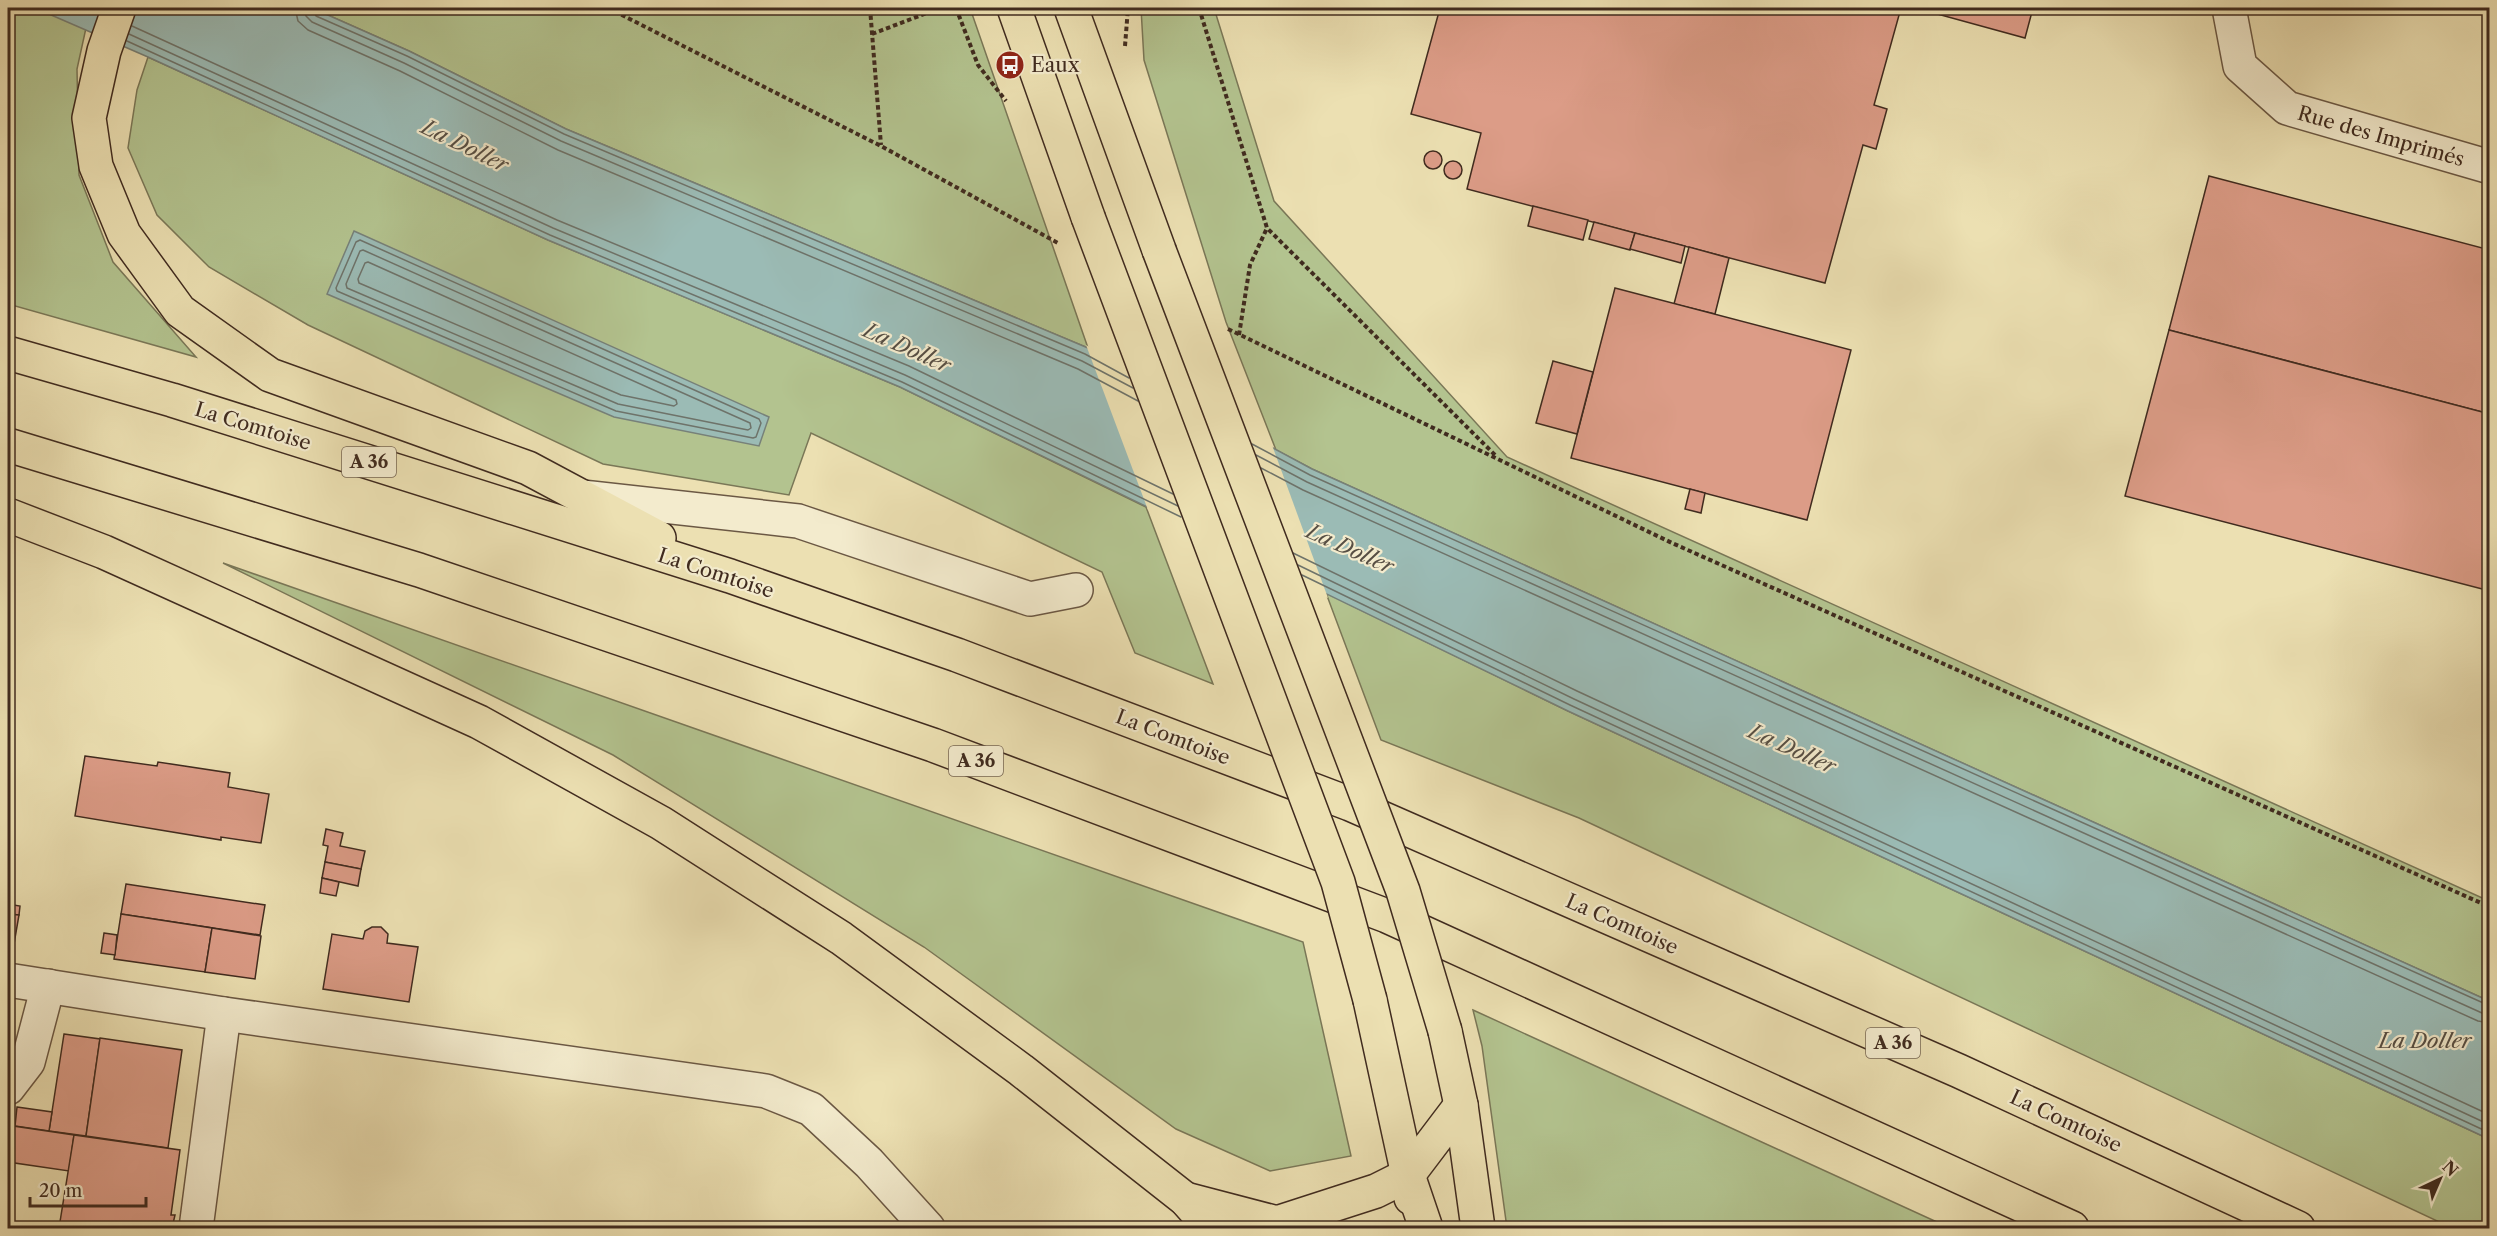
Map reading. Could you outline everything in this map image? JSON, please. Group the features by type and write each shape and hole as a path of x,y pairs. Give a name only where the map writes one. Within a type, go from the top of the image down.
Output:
{"main road":[{"path":"119,8 104,51 89,118 96,166 124,234 180,310 270,375 528,468 730,576"},
{"path":"1014,8 1089,217 1338,882 1370,1000 1408,1175 1415,1228"},
{"path":"1071,8 1160,250 1403,891 1445,1031 1461,1105 1478,1228"},
{"name":"La Comtoise","path":"8,353 172,400 730,576 957,655 1350,804 1959,1071 2298,1228"},
{"name":"A 36","path":"8,445 419,570 933,745 1376,912 2072,1228"},
{"path":"8,515 104,552 478,722 661,823 841,938 1021,1070 1185,1200 1211,1228"},
{"path":"1185,1200 1277,1223 1376,1191 1408,1175 1461,1105"},
{"path":"1408,1175 1426,1228"}],"street":[{"name":"Rue des Imprimés","path":"2229,8 2240,66 2287,108 2490,167"},
{"path":"582,497 798,521 1030,599 1076,590"},
{"path":"8,980 225,1014 766,1091 811,1109 869,1163 928,1228"},
{"path":"8,1088 28,1062 48,986"},
{"path":"196,1228 225,1014"}],"path":[{"path":"608,8 881,146 1066,248"},
{"path":"870,8 881,146"},
{"path":"872,33 940,8"},
{"path":"956,8 978,65 1007,101"},
{"path":"1199,8 1267,228 1498,458"},
{"path":"1239,335 1250,265 1267,228"},
{"path":"1219,325 1683,548 2490,907"}],"green space":[{"path":"10,8 35,8 86,28 77,69 79,175 113,262 196,357 8,304 8,14"},
{"path":"312,8 970,8 1088,348 566,129 409,51"},
{"path":"1141,8 1214,8 1274,201 1507,457 2489,901 2489,1001 1312,469 1276,450 1226,322 1144,60"},
{"path":"148,57 548,240 900,387 1146,507 1213,684 1135,653 1102,572 811,433 789,495 603,464 308,325 209,267 157,215 128,148 137,90"},
{"path":"223,563 1303,942 1351,1156 1270,1171 1176,1129 924,947 613,755"},
{"path":"1326,593 1568,711 2489,1139 2489,1228 2452,1228 1579,818 1381,740"},
{"path":"1473,1010 1950,1228 1507,1228 1482,1046"}],"water":[{"name":"La Doller","path":"35,8 312,8 409,51 566,129 1088,348 1312,469 2489,1001 2489,1139 1568,711 900,387 548,240 148,57"},
{"path":"354,231 769,417 759,446 614,417 327,294"}],"pier":[{"path":"1086,345 1272,445 1328,598 1148,510"}],"building":[{"path":"1440,8 1901,8 1874,105 1887,109 1876,149 1863,145 1825,283 1467,189 1481,133 1411,114"},
{"path":"1931,8 2033,8 2025,38 1930,12"},
{"path":"1433,151 1439,154 1442,160 1439,166 1433,169 1427,166 1424,160 1427,154"},
{"path":"1453,161 1459,164 1462,170 1459,176 1453,179 1447,176 1444,170 1447,164"},
{"path":"2209,176 2490,250 2490,414 2169,330"},
{"path":"1533,206 1588,220 1583,240 1528,226"},
{"path":"1594,222 1635,233 1630,250 1589,239"},
{"path":"1635,233 1685,246 1681,263 1630,249"},
{"path":"1689,247 1729,258 1715,314 1674,304"},
{"path":"1615,288 1851,350 1807,520 1571,458"},
{"path":"2169,330 2490,414 2490,591 2125,496"},
{"path":"1553,361 1593,372 1577,434 1536,423"},
{"path":"1690,489 1705,493 1701,513 1685,509"},
{"path":"85,756 157,766 158,762 230,773 228,787 269,794 261,843 221,837 221,840 75,816"},
{"path":"326,829 343,833 340,846 365,851 361,869 325,862 328,846 323,845"},
{"path":"325,862 361,869 358,886 322,878"},
{"path":"322,878 339,882 336,896 320,893"},
{"path":"126,884 265,905 260,935 121,914"},
{"path":"8,904 20,906 19,915 8,914"},
{"path":"8,914 19,915 14,944 8,943"},
{"path":"121,914 212,928 205,972 114,959"},
{"path":"372,927 381,927 388,934 387,943 418,947 409,1002 323,989 332,934 363,939 365,931"},
{"path":"212,928 261,936 255,979 205,972"},
{"path":"104,933 117,935 115,955 101,953"},
{"path":"64,1034 100,1039 86,1136 49,1131"},
{"path":"100,1038 182,1050 168,1148 86,1136"},
{"path":"17,1107 52,1112 49,1131 15,1126"},
{"path":"13,1126 74,1135 69,1171 8,1162"},
{"path":"74,1135 180,1150 171,1215 175,1215 172,1228 59,1228"}],"place":[{"name":"Eaux","path":"1010,65"}]}
